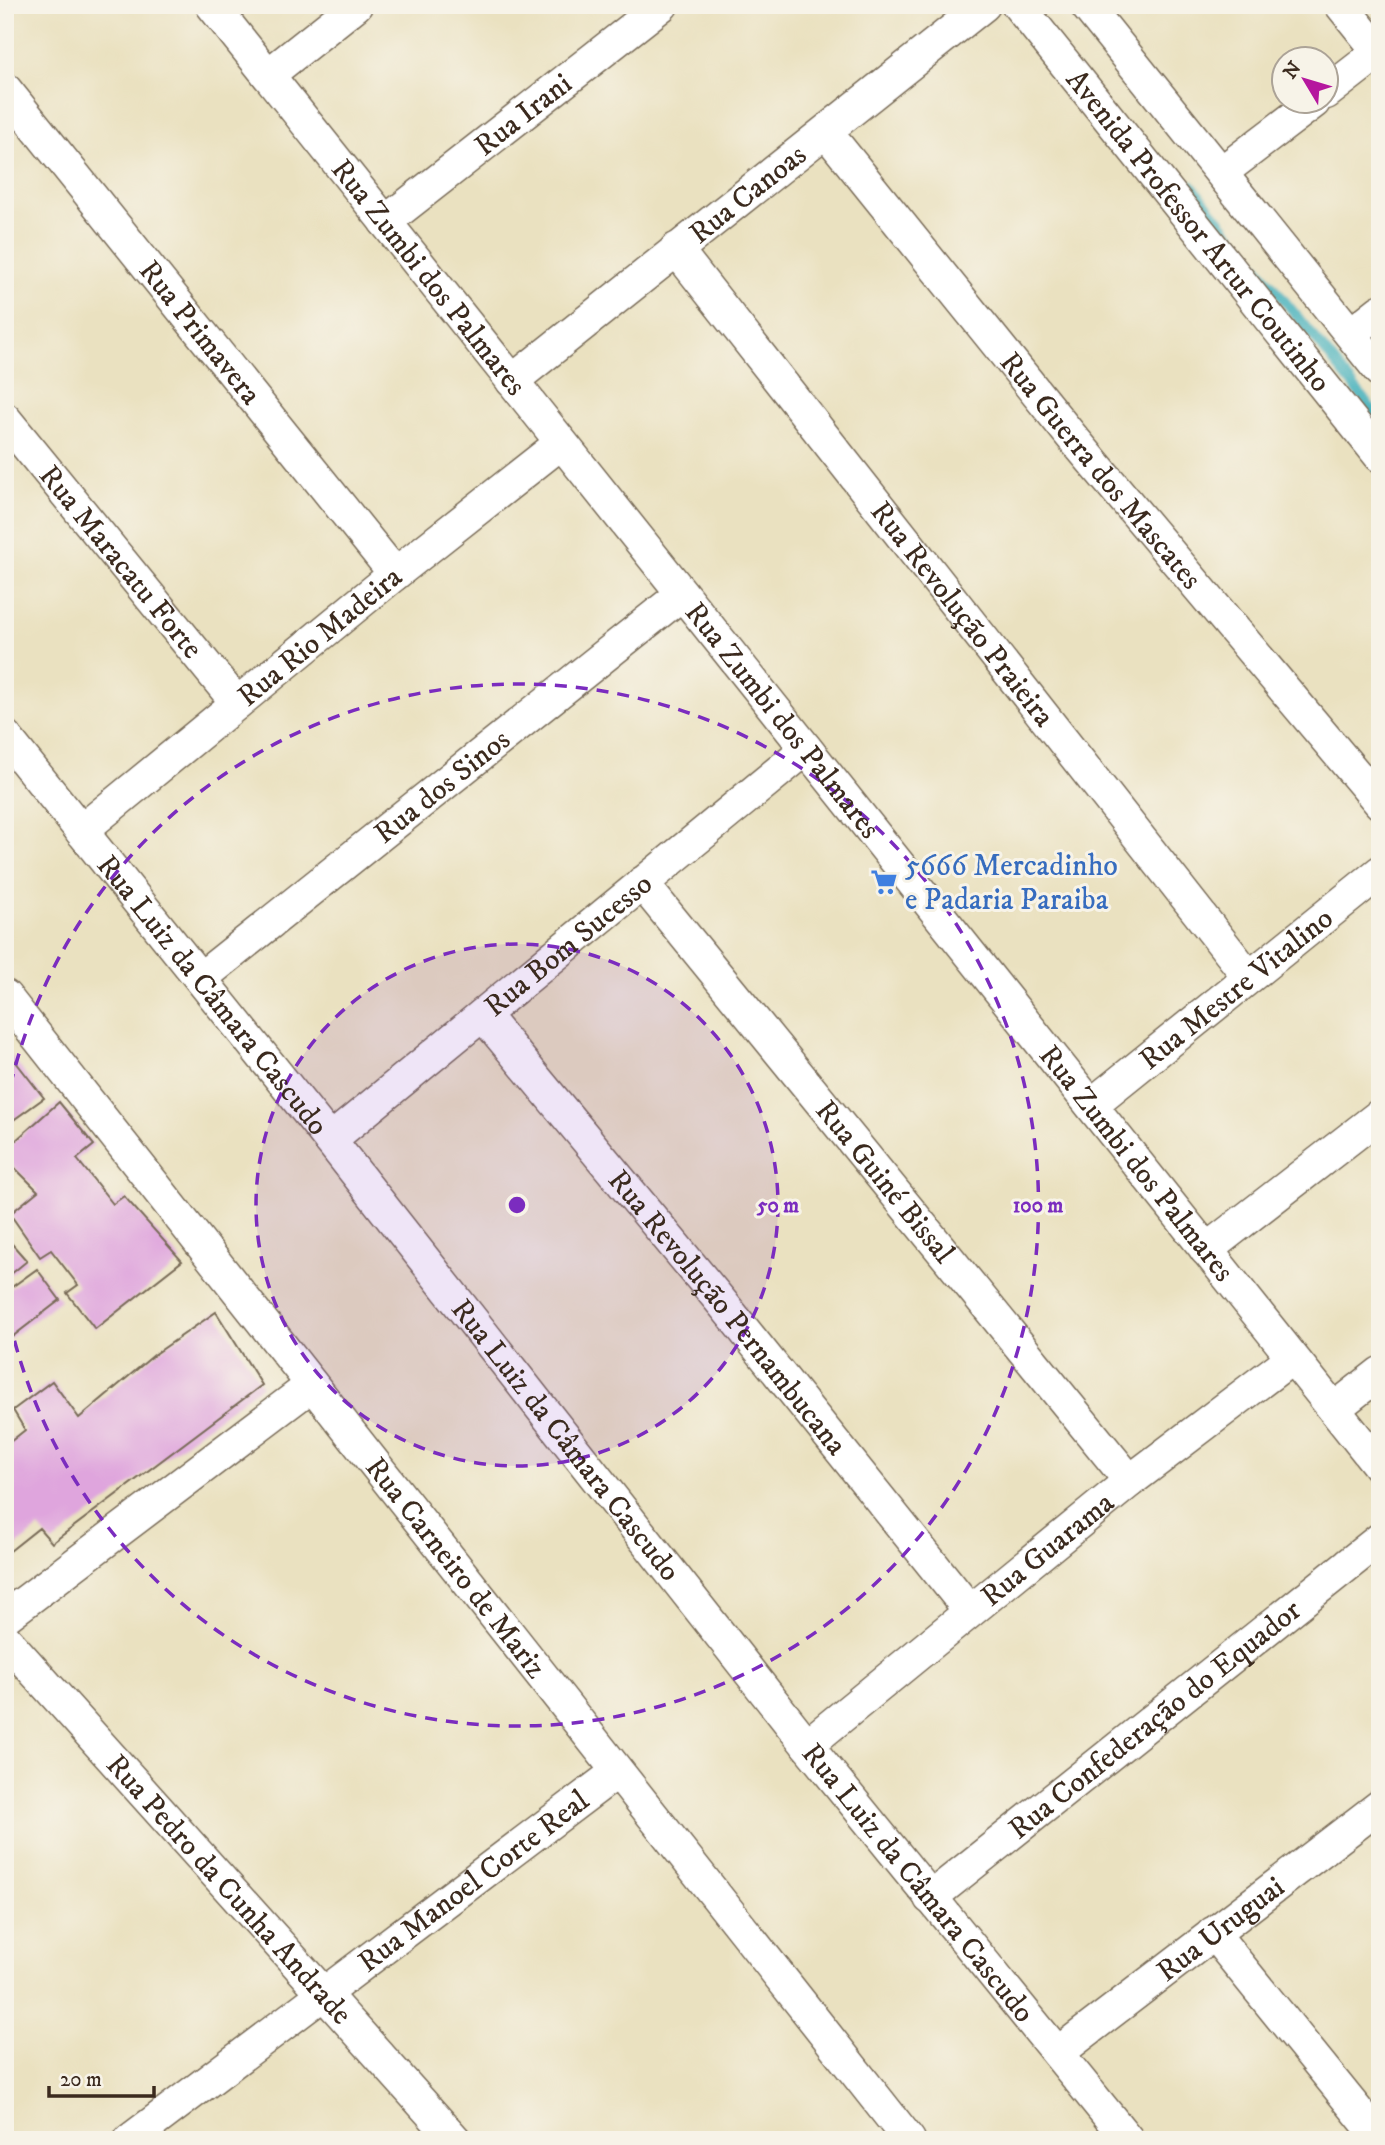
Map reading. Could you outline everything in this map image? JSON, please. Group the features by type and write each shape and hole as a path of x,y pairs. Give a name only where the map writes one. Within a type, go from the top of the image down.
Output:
{"street":[{"name":"Rua Zumbi dos Palmares","path":"212,5 1380,1467"},
{"path":"268,75 356,5"},
{"name":"Rua Irani","path":"385,222 662,5"},
{"name":"Rua Canoas","path":"512,381 984,5"},
{"name":"Avenida Professor Artur Coutinho","path":"1018,5 1380,456"},
{"name":"Avenida Professor Artur Coutinho","path":"1086,5 1380,371"},
{"path":"1340,81 1379,51 1341,5"},
{"name":"Rua Primavera","path":"5,89 395,573"},
{"path":"1222,172 1296,116"},
{"name":"Rua Guerra dos Mascates","path":"826,132 1072,437 1380,803"},
{"name":"Rua Revolução Praieira","path":"676,248 1249,977"},
{"path":"1352,334 1380,312"},
{"name":"Rua Maracatu Forte","path":"5,419 237,703"},
{"name":"Rua Rio Madeira","path":"80,831 395,573 561,443"},
{"name":"Rua dos Sinos","path":"201,978 682,594"},
{"name":"Rua Luiz da Câmara Cascudo","path":"5,736 330,1139 807,1745 1128,2140"},
{"name":"Rua Bom Sucesso","path":"330,1139 806,749"},
{"name":"Rua Mestre Vitalino","path":"1091,1105 1380,872"},
{"name":"Rua Guiné Bissal","path":"642,883 1130,1481"},
{"name":"Rua Carneiro de Mariz","path":"6,997 909,2140"},
{"name":"Rua Revolução Pernambucana","path":"483,1015 723,1304 970,1611"},
{"path":"1206,1250 1380,1115"},
{"name":"Rua Guarama","path":"807,1745 1130,1481 1292,1358"},
{"path":"1334,1409 1380,1373"},
{"path":"5,1617 312,1385"},
{"name":"Rua Confederação do Equador","path":"930,1898 1380,1539"},
{"name":"Rua Pedro da Cunha Andrade","path":"5,1639 454,2140"},
{"name":"Rua Manoel Corte Real","path":"130,2140 617,1772"},
{"name":"Rua Uruguai","path":"1059,2052 1380,1806"},
{"path":"1213,1933 1380,2139"}],"building":[{"path":"5,1048 44,1098 5,1126"},
{"path":"59,1102 94,1145 77,1159 113,1204 124,1196 182,1261 95,1329 67,1293 78,1285 51,1250 40,1257 10,1214 38,1191 5,1158 5,1150"},
{"path":"5,1236 27,1261 5,1279"},
{"path":"37,1269 60,1300 8,1340 5,1292"},
{"path":"216,1312 262,1385 52,1543 39,1528 5,1555 5,1446 25,1430 13,1410 52,1381 79,1418 154,1355"}],"waterway":[{"path":"1191,185 1380,419"}],"place":[{"name":"5666 Mercadinho e Padaria Paraiba","path":"884,882"}]}
